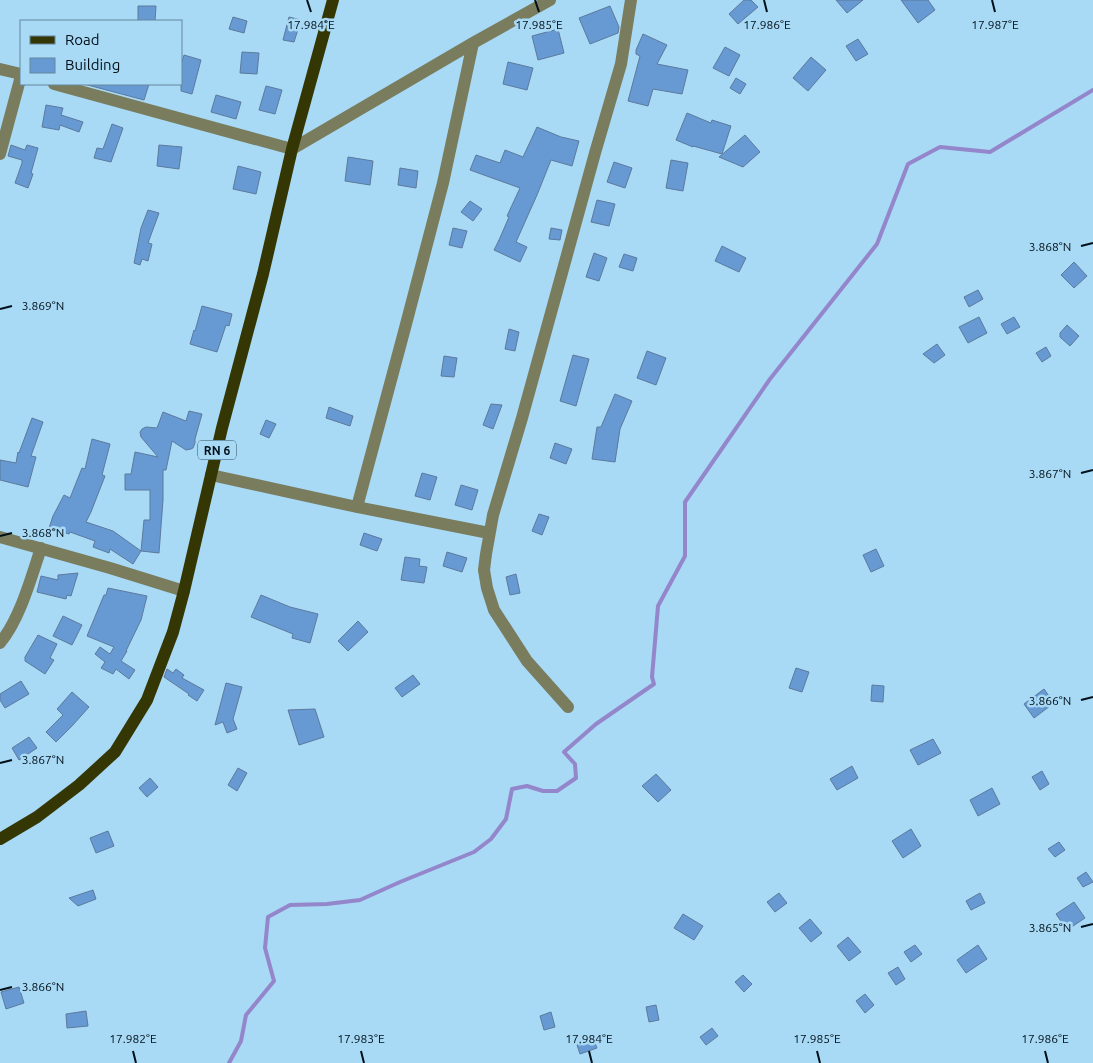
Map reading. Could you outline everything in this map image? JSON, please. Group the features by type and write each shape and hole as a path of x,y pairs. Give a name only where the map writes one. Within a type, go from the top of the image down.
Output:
{"main road":[{"name":"RN 6","path":"0,839 37,817 79,785 115,752 147,700 173,632 184,591 292,149 334,0"}],"street":[{"path":"58,85 292,149 550,0"},
{"path":"568,707 527,661 494,610 484,570 493,515 621,64 631,0"},
{"path":"356,507 406,328 443,183 473,43"},
{"path":"0,69 20,75"},
{"path":"0,154 20,79"},
{"path":"211,475 356,507 490,533"},
{"path":"0,537 184,591"},
{"path":"0,643 7,635 23,600 41,548"}],"building":[{"path":"744,0 751,0 758,7 738,24 729,14"},
{"path":"836,0 863,0 847,13"},
{"path":"901,0 928,0 935,10 918,23"},
{"path":"138,6 156,6 155,20 138,20"},
{"path":"610,6 619,27 618,33 590,44 579,18"},
{"path":"233,17 247,21 244,33 229,29"},
{"path":"289,17 301,20 294,42 283,40"},
{"path":"558,29 564,53 538,60 532,36"},
{"path":"643,34 667,45 657,64 688,70 682,94 653,89 648,106 628,101 640,56 636,54 636,50"},
{"path":"858,39 868,54 856,61 846,46"},
{"path":"725,47 740,55 729,76 713,68"},
{"path":"242,52 259,53 257,74 240,73"},
{"path":"184,55 201,60 192,94 181,91"},
{"path":"811,57 826,70 808,91 793,78"},
{"path":"508,62 533,68 527,90 503,84"},
{"path":"736,78 746,84 740,94 730,88"},
{"path":"88,85 149,85 144,100"},
{"path":"266,86 282,90 275,114 259,110"},
{"path":"216,95 241,102 236,119 211,112"},
{"path":"46,105 63,108 61,115 83,122 79,132 60,125 59,130 42,127"},
{"path":"687,113 711,123 712,120 731,126 722,154 693,147 676,140"},
{"path":"112,124 123,128 111,162 94,158 97,148 103,149"},
{"path":"537,127 561,137 579,141 572,166 551,160 516,242 527,247 520,262 494,250 509,217 507,216 520,188 470,170 476,155 500,163 505,150 523,157"},
{"path":"745,135 760,152 743,167 719,157"},
{"path":"11,145 25,150 27,145 38,148 28,188 15,183 22,160 8,156"},
{"path":"159,145 182,147 179,169 157,166"},
{"path":"348,157 373,161 370,185 345,181"},
{"path":"671,160 688,163 683,191 666,188"},
{"path":"614,162 632,168 625,188 607,182"},
{"path":"238,166 261,172 256,194 233,189"},
{"path":"400,168 418,171 416,188 398,185"},
{"path":"597,200 615,204 609,226 591,222"},
{"path":"470,201 482,209 473,221 461,212"},
{"path":"148,210 159,213 148,243 152,244 148,261 142,259 140,265 134,263 141,228"},
{"path":"453,228 467,231 462,248 449,245"},
{"path":"551,228 562,230 560,240 549,239"},
{"path":"722,246 746,258 739,272 715,261"},
{"path":"594,253 607,258 599,281 586,277"},
{"path":"624,254 637,258 633,271 619,267"},
{"path":"1074,262 1087,276 1074,288 1061,275"},
{"path":"978,290 983,299 969,307 964,297"},
{"path":"202,306 232,314 229,326 226,325 217,352 190,344"},
{"path":"979,317 987,333 968,343 959,327"},
{"path":"1014,317 1020,327 1007,334 1001,324"},
{"path":"1067,325 1079,336 1070,346 1060,337 1060,333"},
{"path":"509,329 519,332 515,351 505,349"},
{"path":"937,344 945,355 934,363 923,354"},
{"path":"1046,347 1051,356 1042,362 1036,353"},
{"path":"647,351 666,358 656,385 637,378"},
{"path":"573,355 589,359 576,406 560,401"},
{"path":"444,356 457,358 454,377 441,376"},
{"path":"615,394 632,401 620,429 615,462 592,459 597,427 601,427"},
{"path":"491,404 502,405 493,429 483,425"},
{"path":"329,407 353,416 350,426 326,418"},
{"path":"189,411 202,414 193,448 186,450 172,441 166,470 163,470 159,553 141,551 144,520 150,520 150,490 125,490 125,474 131,474 135,452 158,457 141,437 140,432 142,429 146,427 157,428 163,412 186,421"},
{"path":"32,418 43,422 31,456 36,457 28,487 0,480 0,460 16,463 18,452"},
{"path":"266,420 276,424 269,438 260,434"},
{"path":"92,439 110,444 102,475 105,476 86,522 113,531 141,551 133,564 110,549 109,553 93,547 95,541 70,532 69,534 49,528 64,495 70,498 82,468 85,469"},
{"path":"555,443 572,449 566,464 550,458"},
{"path":"422,473 437,477 430,500 415,496"},
{"path":"461,485 478,490 472,510 455,505"},
{"path":"539,514 549,517 542,535 532,531"},
{"path":"364,533 382,539 377,551 360,545"},
{"path":"876,549 884,566 871,572 863,555"},
{"path":"447,552 467,558 462,572 443,566"},
{"path":"405,557 420,559 419,566 427,567 424,583 401,580"},
{"path":"78,573 71,596 67,595 66,599 37,592 41,576 58,580 58,575"},
{"path":"516,574 520,593 510,595 506,577"},
{"path":"108,588 147,596 141,620 121,661 135,670 129,679 116,669 113,674 101,668 105,662 95,654 100,647 110,654 114,647 87,636"},
{"path":"261,595 290,607 318,614 310,643 292,638 293,634 251,617"},
{"path":"63,616 82,625 72,645 53,636"},
{"path":"358,621 368,632 348,651 338,641"},
{"path":"38,635 57,644 50,658 54,660 45,674 25,661 25,657"},
{"path":"796,668 809,672 802,692 789,688"},
{"path":"167,669 173,673 176,669 184,675 182,678 204,690 197,701 164,677"},
{"path":"413,675 420,684 402,697 395,688"},
{"path":"21,681 29,694 5,708 0,700 0,694"},
{"path":"226,683 242,687 233,719 237,729 227,733 223,722 215,725"},
{"path":"872,685 884,686 883,702 871,701"},
{"path":"1044,689 1054,703 1034,718 1024,704"},
{"path":"72,692 89,707 56,742 46,732 63,715 57,709"},
{"path":"315,709 324,737 299,745 288,710"},
{"path":"29,737 37,748 19,760 12,748"},
{"path":"933,739 941,753 918,765 910,750"},
{"path":"852,766 858,778 837,790 830,779"},
{"path":"238,768 247,773 237,791 228,785"},
{"path":"1042,771 1049,784 1040,790 1032,777"},
{"path":"656,774 671,790 658,802 642,786"},
{"path":"150,778 158,787 147,797 139,788"},
{"path":"992,788 1000,804 978,816 970,800"},
{"path":"911,829 921,846 903,858 892,841"},
{"path":"108,831 114,846 96,853 90,838"},
{"path":"1059,842 1065,850 1055,857 1048,849"},
{"path":"1086,872 1093,882 1083,887 1077,878"},
{"path":"93,890 96,899 78,906 69,898"},
{"path":"779,893 787,903 775,912 767,902"},
{"path":"980,893 985,903 971,910 966,901"},
{"path":"1074,902 1085,918 1067,930 1056,914"},
{"path":"683,914 703,926 694,940 674,928"},
{"path":"810,919 822,933 811,942 799,928"},
{"path":"848,937 861,952 849,961 837,946"},
{"path":"915,945 922,954 911,962 904,952"},
{"path":"978,945 987,959 966,973 957,960"},
{"path":"898,967 905,979 896,985 888,973"},
{"path":"743,975 752,984 744,992 735,982"},
{"path":"19,987 24,1003 6,1009 1,992"},
{"path":"865,994 874,1005 865,1013 856,1001"},
{"path":"656,1005 659,1020 649,1022 646,1007"},
{"path":"86,1011 88,1026 67,1028 66,1014"},
{"path":"551,1012 555,1027 544,1030 540,1016"},
{"path":"712,1028 718,1036 706,1045 700,1037"},
{"path":"593,1039 597,1048 580,1054 577,1045"}],"waterway":[{"path":"229,1063 241,1041 246,1015 274,981 265,948 268,917 290,905 327,904 360,900 474,852 491,839 506,819 512,789 527,786 543,791 557,791 576,778 575,764 564,752 596,724 654,684 652,677 658,606 685,556 685,502 770,379 877,244 908,164 940,147 990,152 1093,90"}]}
